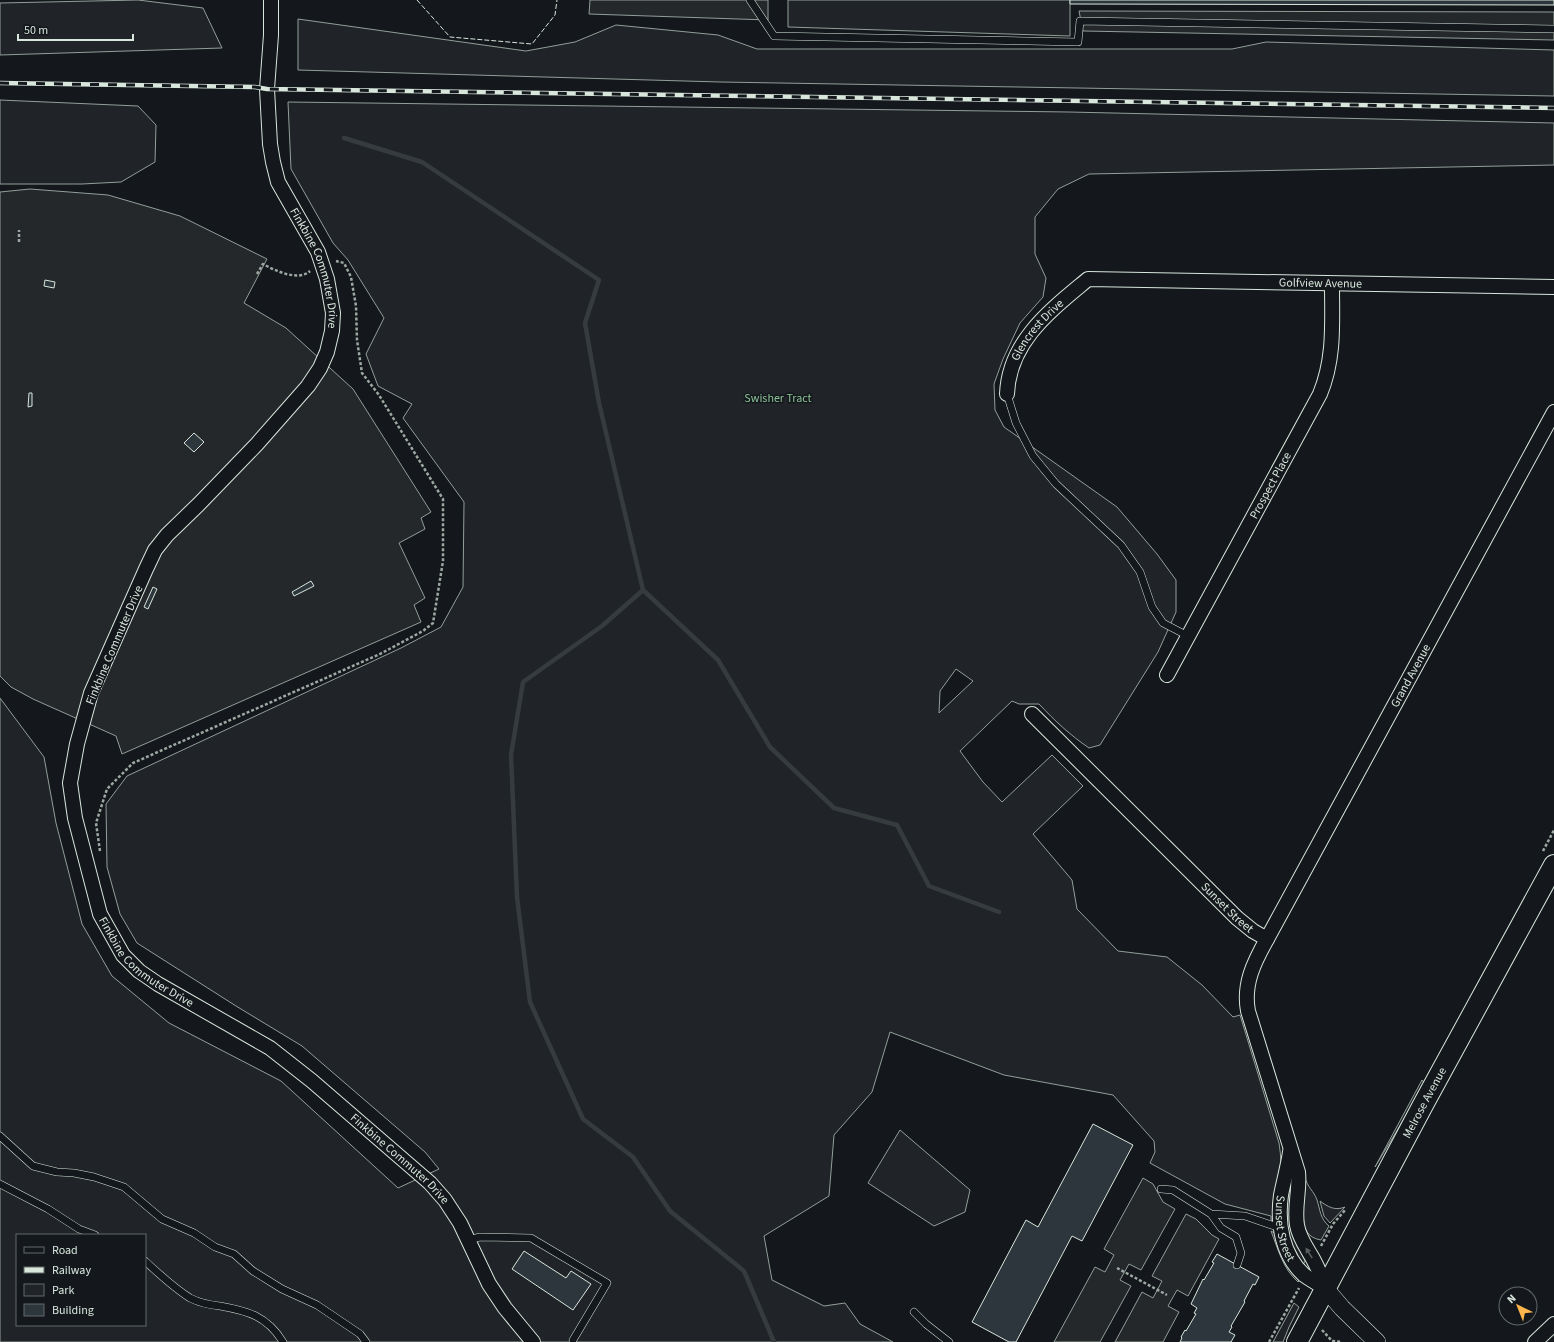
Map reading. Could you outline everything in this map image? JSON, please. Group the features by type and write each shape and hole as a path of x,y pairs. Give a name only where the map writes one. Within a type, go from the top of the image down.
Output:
{"main road":[{"name":"Melrose Avenue","path":"1297,1342 1424,1103 1554,865"}],"street":[{"name":"Finkbine Commuter Drive","path":"271,0 271,35 267,89 270,144 278,182 318,252 318,266 327,279 333,313 332,331 327,352 320,368 308,386 271,428 199,504 167,535 155,550 92,693 77,744 70,783 75,818 100,914 123,955 139,971 158,984 270,1048 312,1081 430,1183 446,1200 460,1223 489,1284 533,1342"},
{"name":"Golfview Avenue","path":"1088,279 1554,287"},
{"name":"Glencrest Drive","path":"1007,394 1007,381 1013,360 1029,332 1088,279"},
{"name":"Prospect Place","path":"1167,675 1324,385 1330,363 1332,346 1332,284"},
{"name":"Grand Avenue","path":"1266,939 1554,412"},
{"name":"Sunset Street","path":"1032,714 1237,918 1266,939 1249,978 1246,1000 1290,1152 1298,1172 1299,1182 1296,1215 1297,1227 1300,1237 1314,1260 1326,1288 1345,1311 1377,1342"},
{"name":"Sunset Street","path":"1290,1152 1282,1194 1280,1228 1293,1262 1305,1276 1326,1288"},
{"path":"1535,1342 1554,1324"}],"lane":[{"path":"750,0 774,36 1078,42 1080,21 1554,29"},
{"path":"1007,394 1016,424 1033,456 1056,484 1121,545 1140,572 1152,608 1163,623 1188,636"},
{"path":"0,1136 33,1166 57,1172 74,1173 94,1177 124,1187 162,1219 194,1233 215,1247 234,1254 253,1270 282,1288 317,1305 360,1334 366,1342"},
{"path":"0,1184 48,1209 79,1229 92,1234"},
{"path":"1161,1189 1173,1190 1211,1214 1220,1228 1236,1237 1241,1253 1237,1265"},
{"path":"1211,1214 1245,1216 1280,1228"},
{"path":"468,1240 480,1237 531,1238 608,1283 573,1340"},
{"path":"146,1263 168,1282 190,1298 205,1304 243,1311 266,1321 277,1331 283,1342"},
{"path":"914,1312 926,1324 949,1342"}],"path":[{"path":"19,230 19,242"},
{"path":"101,858 96,823 107,789 133,764 380,654 423,631 433,622 443,561 443,499 379,395 362,373 358,347 356,306 351,277 344,263 337,261 318,266 307,274 297,276 285,274 263,264 257,274"},
{"path":"1117,1268 1167,1294"},
{"path":"1270,1342 1302,1283"},
{"path":"1294,1298 1297,1301"},
{"path":"1323,1331 1332,1341 1342,1342"}],"green space":[{"path":"138,0 203,8 222,48 0,55 0,3"},
{"path":"788,0 1070,0 1070,36 788,27"},
{"path":"298,19 526,51 575,42 616,25 718,35 757,49 1232,49 1266,42 1554,50 1554,96 720,82 298,70"},
{"path":"0,100 138,106 156,125 155,162 121,182 82,184 0,184"},
{"name":"Swisher Tract","path":"288,102 1069,112 1554,123 1554,165 1089,174 1058,189 1035,217 1035,254 1046,278 1043,297 1020,323 1003,359 994,384 995,410 1004,427 1117,507 1157,554 1176,580 1176,612 1158,652 1100,745 1089,748 1063,728 1039,704 1019,704 1012,701 960,751 983,782 1002,802 1052,755 1083,786 1033,834 1072,880 1077,909 1118,951 1167,957 1202,985 1233,1017 1240,1015 1279,1143 1281,1173 1273,1221 1271,1220 1271,1216 1225,1204 1150,1163 1155,1152 1154,1141 1113,1095 1004,1075 890,1032 872,1092 834,1135 829,1196 764,1236 772,1280 824,1306 845,1303 860,1324 893,1342 0,1342 0,698 44,757 56,823 82,924 112,976 169,1023 281,1081 398,1188 439,1169 425,1152 302,1046 137,943 120,914 107,867 106,804 127,776 401,648 441,627 463,587 464,502 403,418 412,404 378,386 366,354 384,318 348,260 333,243 291,169","holes":["956,669 973,681 939,713 940,691"]},
{"path":"1422,1080 1425,1084 1375,1167"},
{"path":"900,1130 970,1190 965,1212 934,1226 868,1183"},
{"path":"1305,1177 1307,1184 1316,1197 1322,1217 1329,1226 1321,1240 1312,1237 1306,1231 1303,1223 1302,1204"},
{"path":"1292,1180 1294,1238 1305,1261 1303,1265 1290,1240 1285,1213 1289,1183"},
{"path":"1320,1201 1332,1208 1338,1209 1345,1207 1330,1223 1324,1216"},
{"path":"1271,1231 1276,1234 1300,1280 1298,1282 1288,1271"},
{"path":"1294,1303 1299,1307 1283,1342 1273,1342"}],"shaded area":[{"path":"590,0 768,0 768,20 589,14"},
{"path":"1079,11 1554,12 1554,40 1083,31"},
{"path":"30,189 108,195 180,216 267,259 244,303 286,328 353,389 431,512 421,518 425,529 399,543 425,598 414,605 421,622 122,754 116,736 33,699 11,687 0,676 0,192"},
{"path":"1143,1178 1153,1184 1163,1202 1175,1209 1141,1270 1129,1264 1120,1280 1131,1286 1100,1342 1054,1342 1095,1267 1105,1272 1114,1255 1104,1249"},
{"path":"1186,1214 1196,1219 1212,1235 1219,1239 1188,1296 1177,1290 1168,1306 1179,1312 1163,1342 1115,1342 1142,1292 1153,1298 1162,1281 1152,1276"}],"building":[{"path":"1070,0 1554,0 1554,5 1070,4"},
{"path":"45,280 55,282 54,288 44,286"},
{"path":"29,393 32,393 32,406 28,407"},
{"path":"194,433 204,442 194,452 184,443"},
{"path":"311,581 314,586 294,596 292,592"},
{"path":"153,587 157,589 148,609 144,607"},
{"path":"1093,1124 1133,1145 1082,1241 1072,1236 1016,1342 1009,1342 972,1322 1026,1220 1038,1227"},
{"path":"524,1251 566,1278 571,1271 591,1284 573,1310 512,1269"},
{"path":"1217,1254 1259,1277 1255,1285 1253,1284 1244,1301 1245,1302 1231,1326 1232,1327 1229,1332 1235,1335 1231,1342 1180,1342 1185,1330 1186,1331 1196,1314 1194,1313 1197,1308 1191,1304 1203,1279 1204,1280 1214,1263 1212,1262"}],"waterway":[{"path":"344,138 422,162 599,280 585,323 599,403 643,590 602,626 523,682 511,755 517,897 530,1002 583,1119 633,1157 670,1211 744,1271 774,1342"},
{"path":"643,590 718,660 770,747 834,808 897,825 929,886 999,912"}],"railway":[{"path":"0,83 255,87 267,89 1554,108"}],"fence":[{"path":"417,0 450,37 532,44 555,15 557,0"}]}
